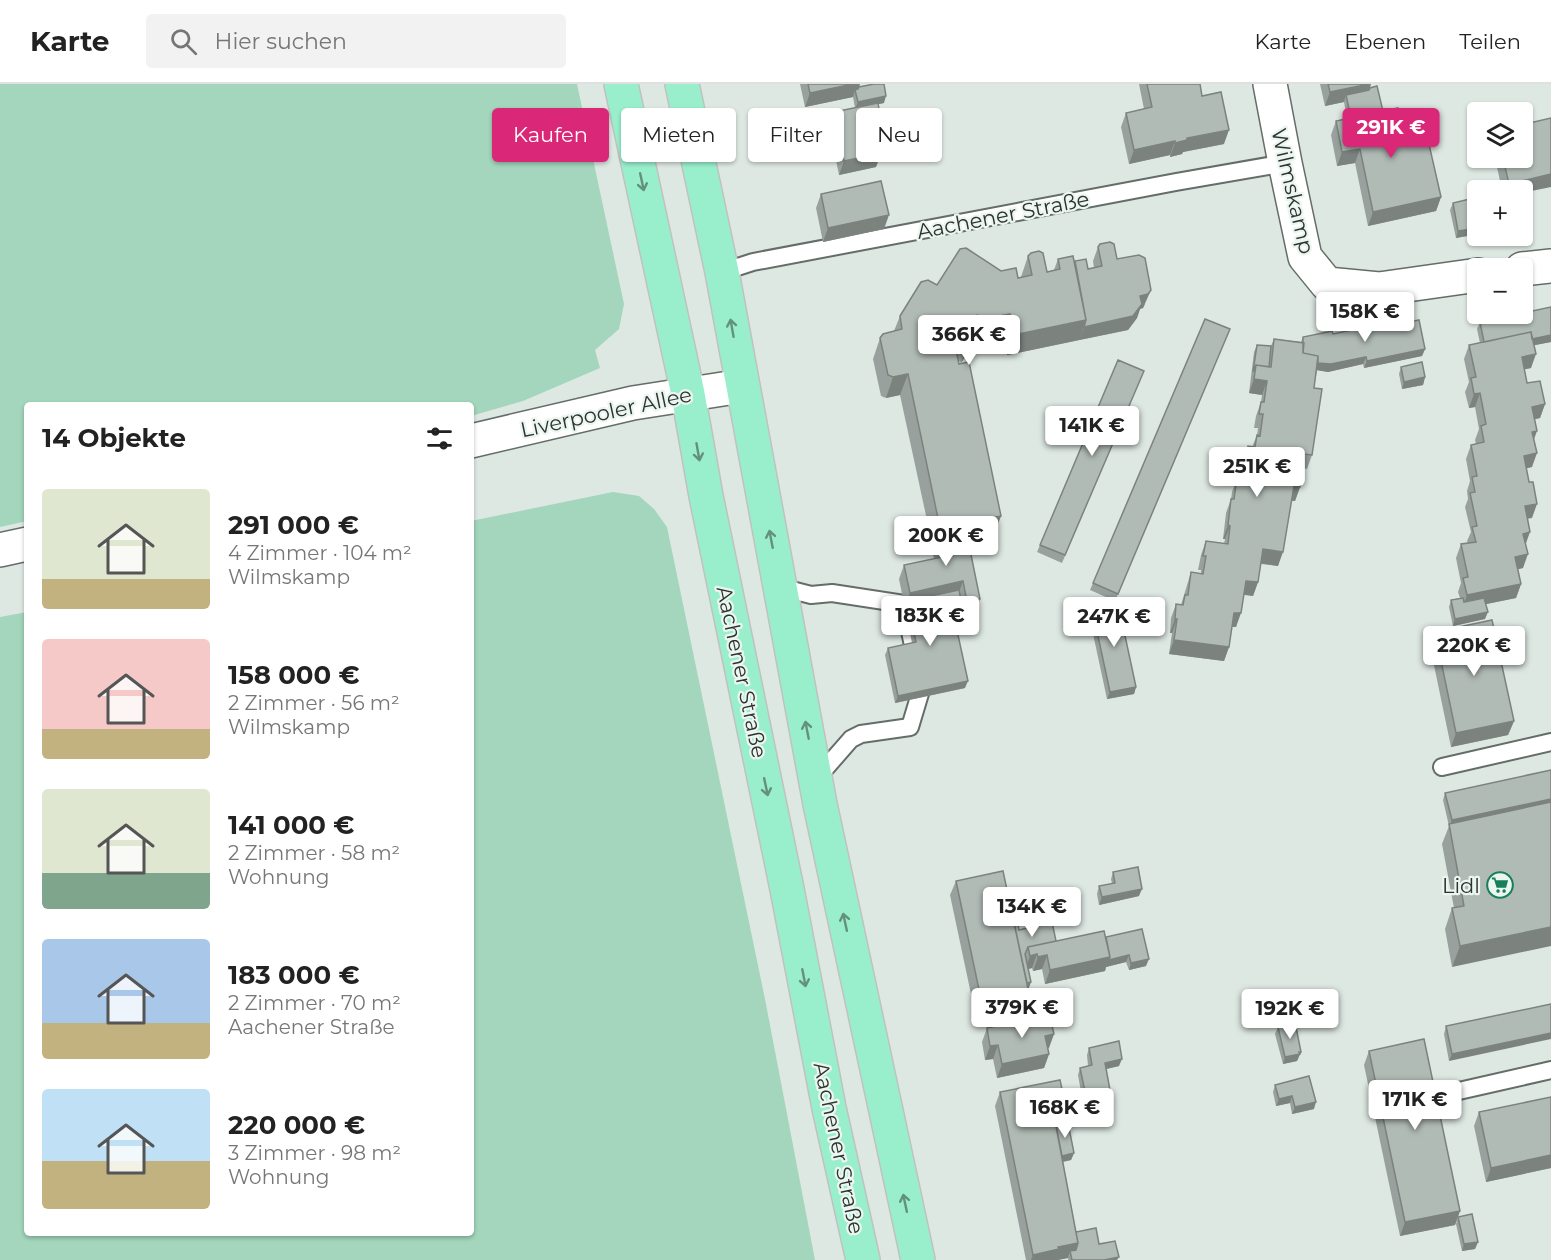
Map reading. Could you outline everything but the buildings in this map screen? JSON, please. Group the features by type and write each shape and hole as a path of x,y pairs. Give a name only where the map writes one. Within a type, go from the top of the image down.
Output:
{"main road":[{"name":"Aachener Straße","path":"621,84 688,394 706,496 787,889 829,1108 863,1260"},
{"path":"682,84 722,272 816,778 918,1260"}],"street":[{"name":"Wilmskamp","path":"1270,84 1305,257 1327,284 1379,289 1467,277"},
{"path":"1533,268 1551,266"},
{"name":"Liverpooler Allee","path":"474,440 633,403 742,386"},
{"path":"0,550 24,545"}],"lane":[{"name":"Aachener Straße","path":"722,272 753,262 1285,163"},
{"path":"780,587 811,595 832,593 904,604 922,687 910,727 861,734 851,739 816,778"},
{"path":"1442,767 1551,742"},
{"path":"1450,1093 1551,1070"}],"green space":[{"path":"0,84 577,84 582,108 492,108 492,162 594,162 624,304 619,329 595,350 600,368 523,401 474,415 474,402 24,402 24,522 0,527"},
{"path":"613,492 639,496 654,509 667,527 765,999 815,1260 0,1260 0,617 24,613 24,1236 474,1236 474,520"}],"place":[{"name":"Lidl","path":"1500,885"}]}
